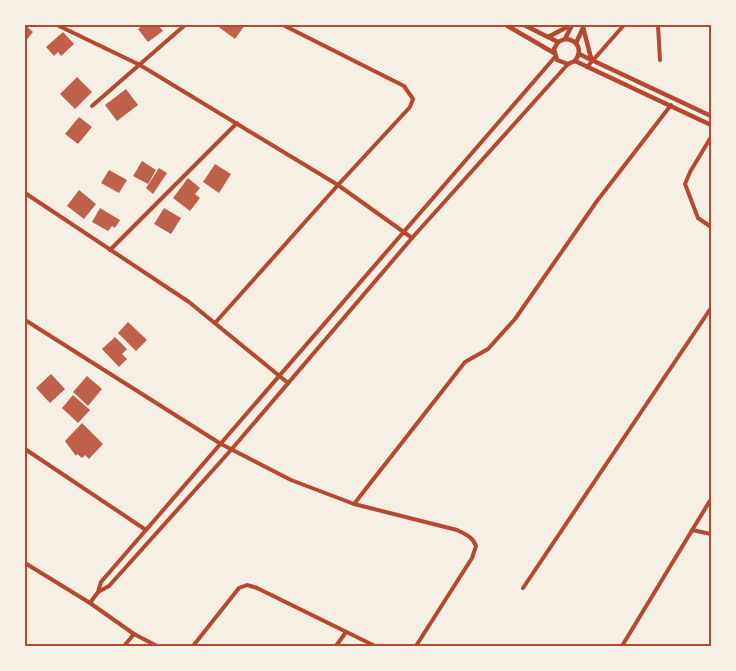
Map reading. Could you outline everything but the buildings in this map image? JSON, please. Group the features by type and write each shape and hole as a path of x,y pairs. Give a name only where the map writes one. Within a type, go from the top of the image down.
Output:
{"street":[{"path":"57,25 140,65 338,185 412,238"},
{"path":"92,106 184,25"},
{"path":"215,323 410,107 413,99 404,86 283,25"},
{"path":"506,25 554,55 560,62 568,64"},
{"path":"524,25 558,42"},
{"path":"548,37 571,25"},
{"path":"90,603 98,592 101,582 554,55 556,45 565,38 571,25"},
{"path":"587,67 592,59 624,25"},
{"path":"658,25 660,60"},
{"path":"576,43 583,26"},
{"path":"583,26 592,59"},
{"path":"98,592 108,586 231,450 412,238 568,64 575,61 579,54 578,46 573,40 565,38"},
{"path":"579,54 711,116"},
{"path":"575,61 711,124"},
{"path":"354,504 465,362 488,349 515,318 597,201 671,104"},
{"path":"110,250 236,123"},
{"path":"711,137 685,184 698,218 711,227"},
{"path":"25,193 189,302 288,382"},
{"path":"523,588 711,308"},
{"path":"25,320 221,444 291,480 354,504 457,530 469,535 476,546 475,550 416,646"},
{"path":"25,448 146,530"},
{"path":"622,646 711,499"},
{"path":"692,530 711,534"},
{"path":"25,563 90,603 134,634 158,646"},
{"path":"193,646 239,588 246,585 257,588 375,646"},
{"path":"336,646 346,632"},
{"path":"124,646 134,634"}]}
